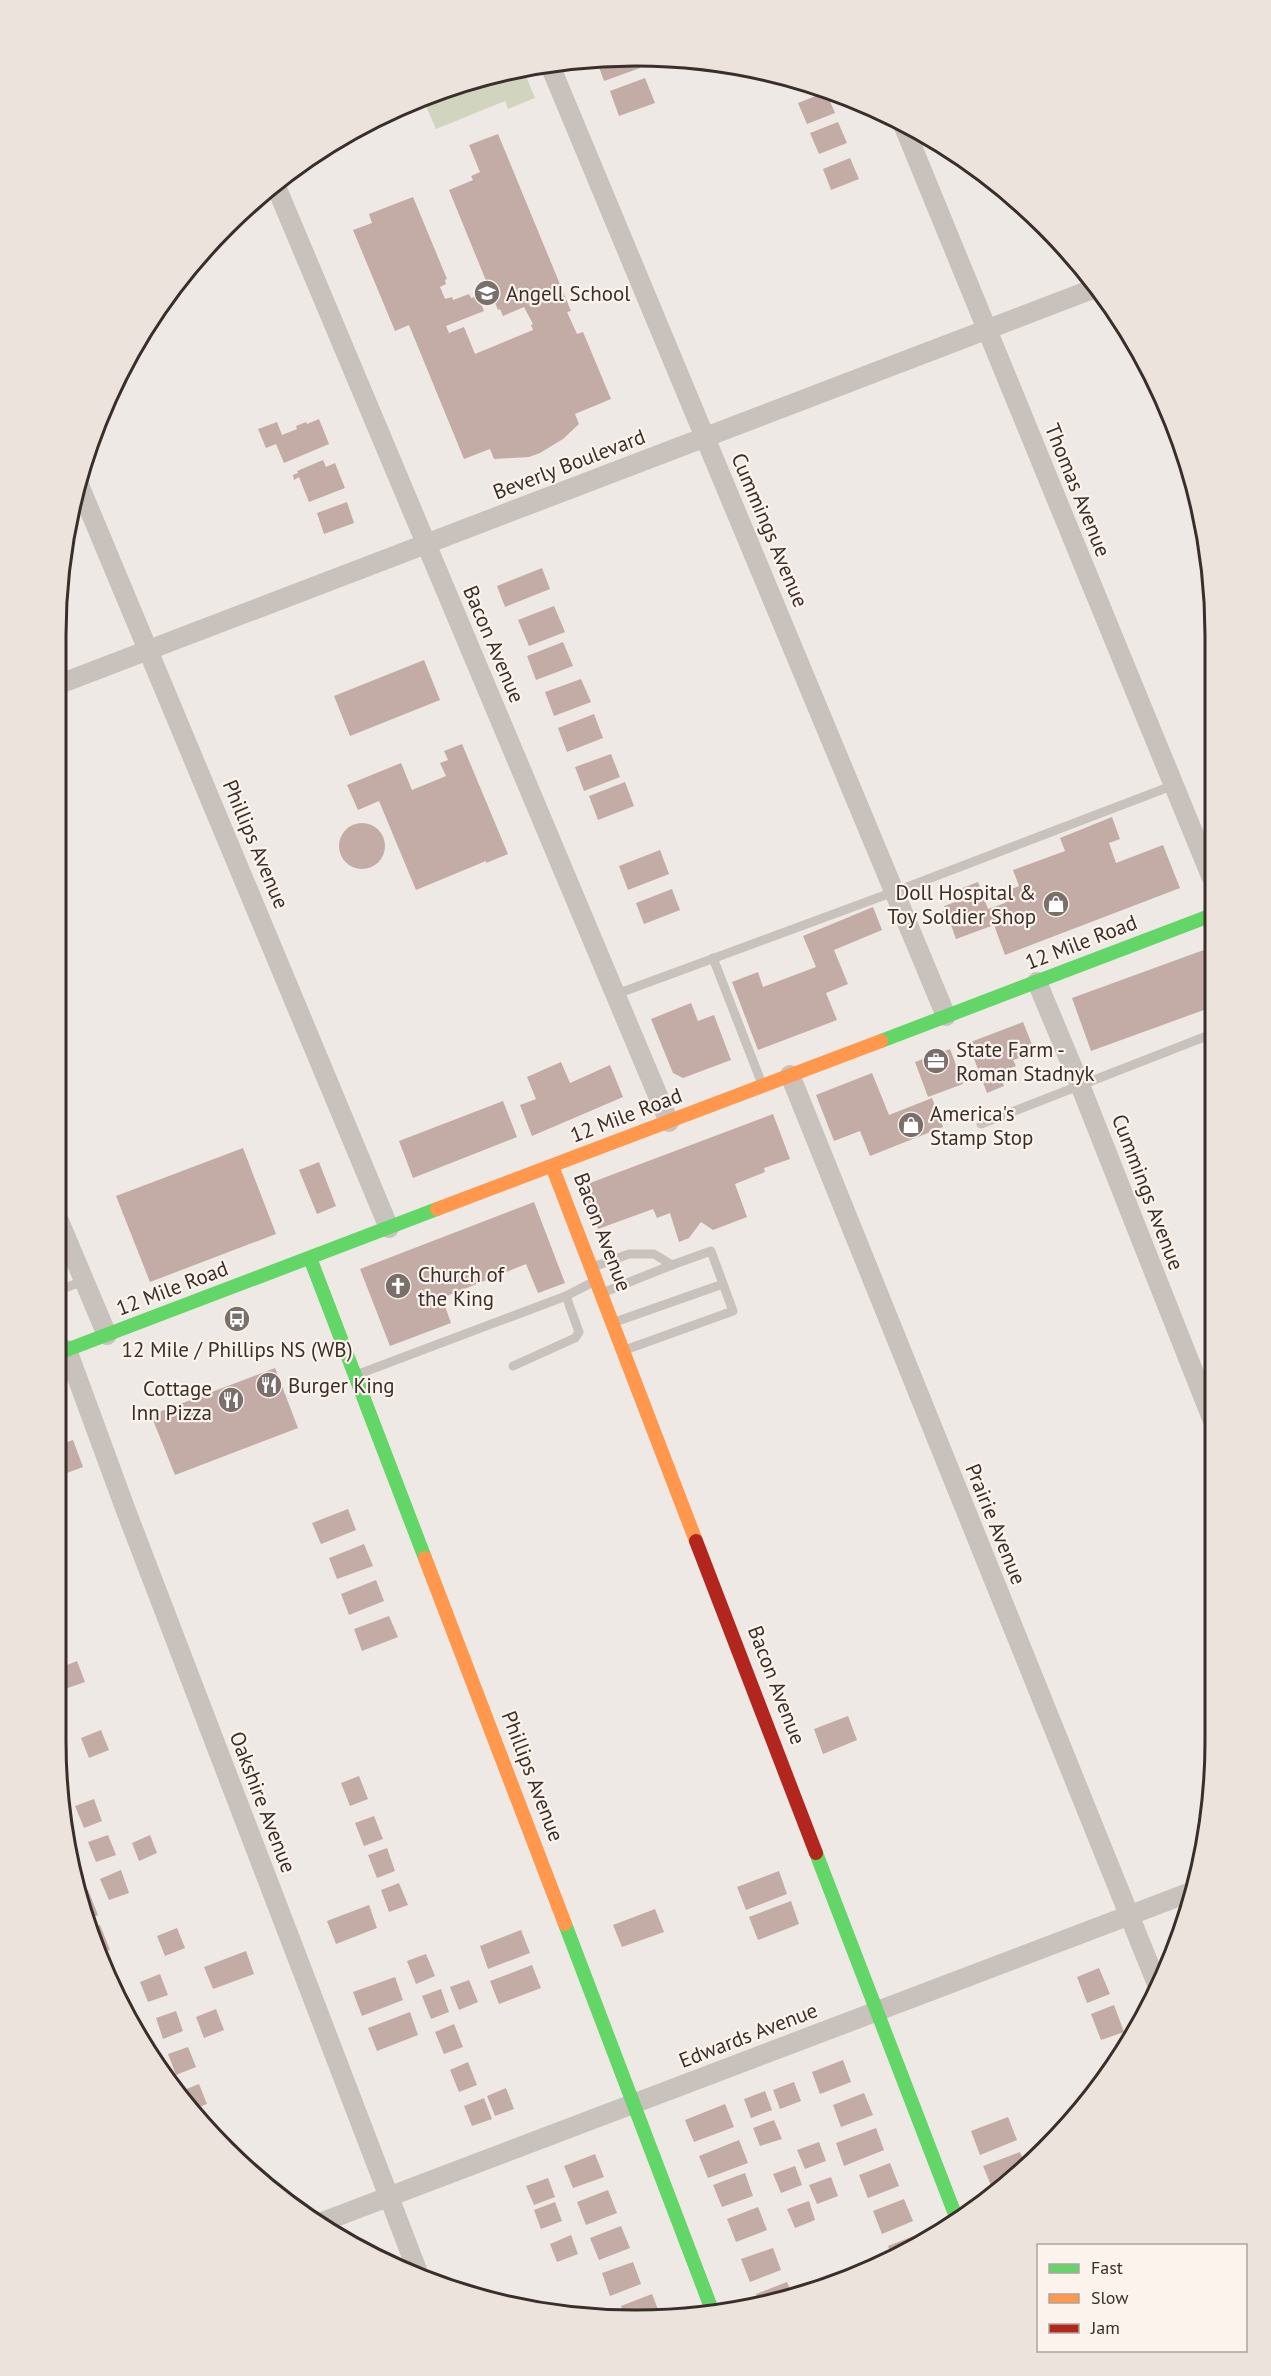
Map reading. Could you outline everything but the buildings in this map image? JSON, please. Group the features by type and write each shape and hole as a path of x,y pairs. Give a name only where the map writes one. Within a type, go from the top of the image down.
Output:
{"street":[{"name":"Cummings Avenue","path":"553,72 946,1016"},
{"name":"Thomas Avenue","path":"908,136 1205,861"},
{"name":"Bacon Avenue","path":"279,192 669,1122"},
{"name":"Beverly Boulevard","path":"66,681 1088,291"},
{"name":"Phillips Avenue","path":"83,495 389,1228"},
{"name":"12 Mile Road","path":"66,1350 1205,918"},
{"name":"Cummings Avenue","path":"1037,981 1205,1401"},
{"name":"Prairie Avenue","path":"790,1076 1154,1976"},
{"name":"Bacon Avenue","path":"552,1166 954,2212"},
{"path":"66,1238 107,1335"},
{"name":"Phillips Avenue","path":"310,1258 710,2305"},
{"name":"Oakshire Avenue","path":"66,1364 125,1508 415,2266"},
{"name":"Edwards Avenue","path":"328,2220 1184,1895"}],"lane":[{"path":"614,994 1174,785"},
{"path":"713,958 763,1086"},
{"path":"981,1124 1205,1037"},
{"path":"601,1294 711,1251 734,1311 623,1351"},
{"path":"354,1376 566,1296 594,1274 629,1254 654,1254 672,1265"},
{"path":"66,1287 84,1281"},
{"path":"612,1323 723,1284"},
{"path":"513,1366 575,1338 579,1332 566,1296"}],"green space":[{"path":"526,77 535,98 508,109 505,101 436,129 426,106 488,85"}],"traffic: fast":[{"path":"881,1041 1205,918"},
{"path":"66,1350 437,1209"},
{"path":"310,1258 425,1558"},
{"path":"816,1853 954,2212"},
{"path":"565,1924 710,2305"}],"traffic: slow":[{"path":"437,1209 881,1041"},
{"path":"552,1166 696,1541"},
{"path":"425,1558 565,1924"}],"traffic: jam":[{"path":"696,1541 816,1853"}],"place":[{"name":"Angell School","path":"487,293"},
{"name":"Doll Hospital & Toy Soldier Shop","path":"1056,904"},
{"name":"State Farm - Roman Stadnyk","path":"936,1061"},
{"name":"America's Stamp Stop","path":"911,1125"},
{"name":"Church of the King","path":"398,1286"},
{"name":"12 Mile / Phillips NS (WB)","path":"237,1319"},
{"name":"Burger King","path":"269,1385"},
{"name":"Cottage Inn Pizza","path":"231,1400"}]}
